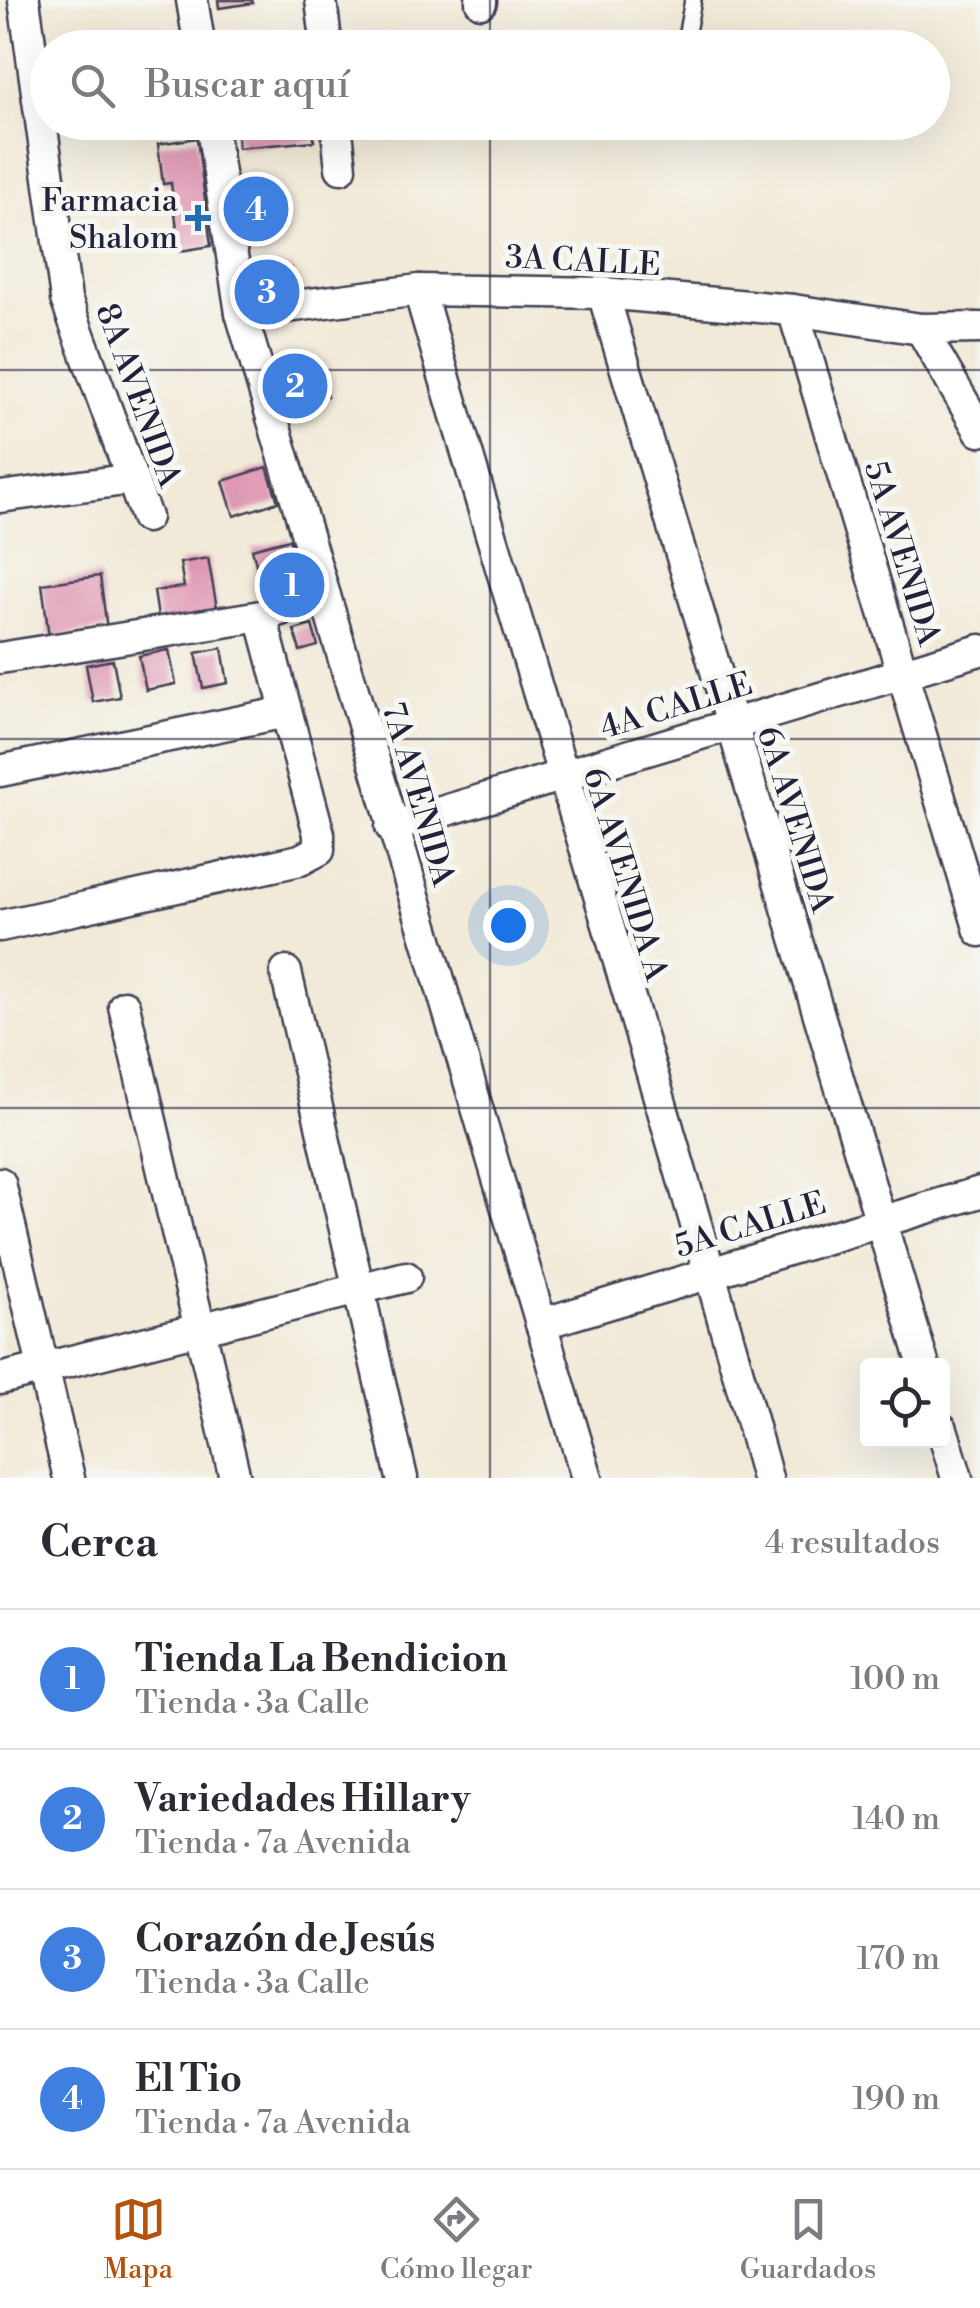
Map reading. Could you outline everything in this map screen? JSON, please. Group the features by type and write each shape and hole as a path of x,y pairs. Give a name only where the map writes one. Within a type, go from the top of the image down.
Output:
{"street":[{"name":"8A AVENIDA","path":"24,0 30,43"},
{"path":"192,0 197,30"},
{"path":"321,0 324,30"},
{"name":"8A AVENIDA","path":"44,140 66,299 146,517"},
{"name":"7A AVENIDA","path":"214,140 241,312 586,1478"},
{"path":"338,140 341,168"},
{"name":"3A CALLE","path":"241,312 419,290 603,293 793,310 921,329 980,328"},
{"name":"6A AVENIDA A","path":"419,290 560,777 711,1272 767,1478"},
{"name":"6A AVENIDA","path":"603,293 922,1358"},
{"name":"5A AVENIDA","path":"793,310 980,931"},
{"path":"921,329 980,431"},
{"path":"0,497 132,479"},
{"path":"0,658 262,616 326,596"},
{"path":"0,926 300,860 319,850 319,834 262,616"},
{"name":"4A CALLE","path":"391,827 980,650"},
{"path":"0,771 286,712"},
{"path":"286,972 402,1478"},
{"path":"124,1006 235,1478"},
{"path":"0,1183 70,1478"},
{"name":"5A CALLE","path":"540,1324 980,1192"},
{"path":"0,1379 406,1277"},
{"path":"947,1448 956,1478"}],"lane":[{"path":"687,30 693,0"}],"building":[{"path":"218,0 252,0 253,3 219,8"},
{"path":"197,140 211,246 180,251 171,183 163,184 158,144"},
{"path":"237,140 314,141 238,148"},
{"path":"264,193 268,221 247,224 243,196"},
{"path":"291,268 296,296 259,304 254,275"},
{"path":"318,369 327,396 288,409 280,382"},
{"path":"267,467 278,502 234,516 223,481"},
{"path":"289,539 303,592 266,602 252,549"},
{"path":"208,558 219,619 160,630 154,591 184,587 180,563"},
{"path":"100,576 107,629 49,637 42,584"},
{"path":"312,625 318,646 300,651 294,630"},
{"path":"222,648 228,683 203,688 196,653"},
{"path":"169,650 176,684 146,690 139,656"},
{"path":"113,660 120,697 93,702 86,665"}],"place":[{"name":"El Tio","path":"256,209"},
{"name":"Farmacia Shalom","path":"198,218"},
{"name":"Corazón de Jesús","path":"267,292"},
{"name":"Variedades Hillary","path":"295,386"},
{"name":"Tienda La Bendicion","path":"292,585"}]}
